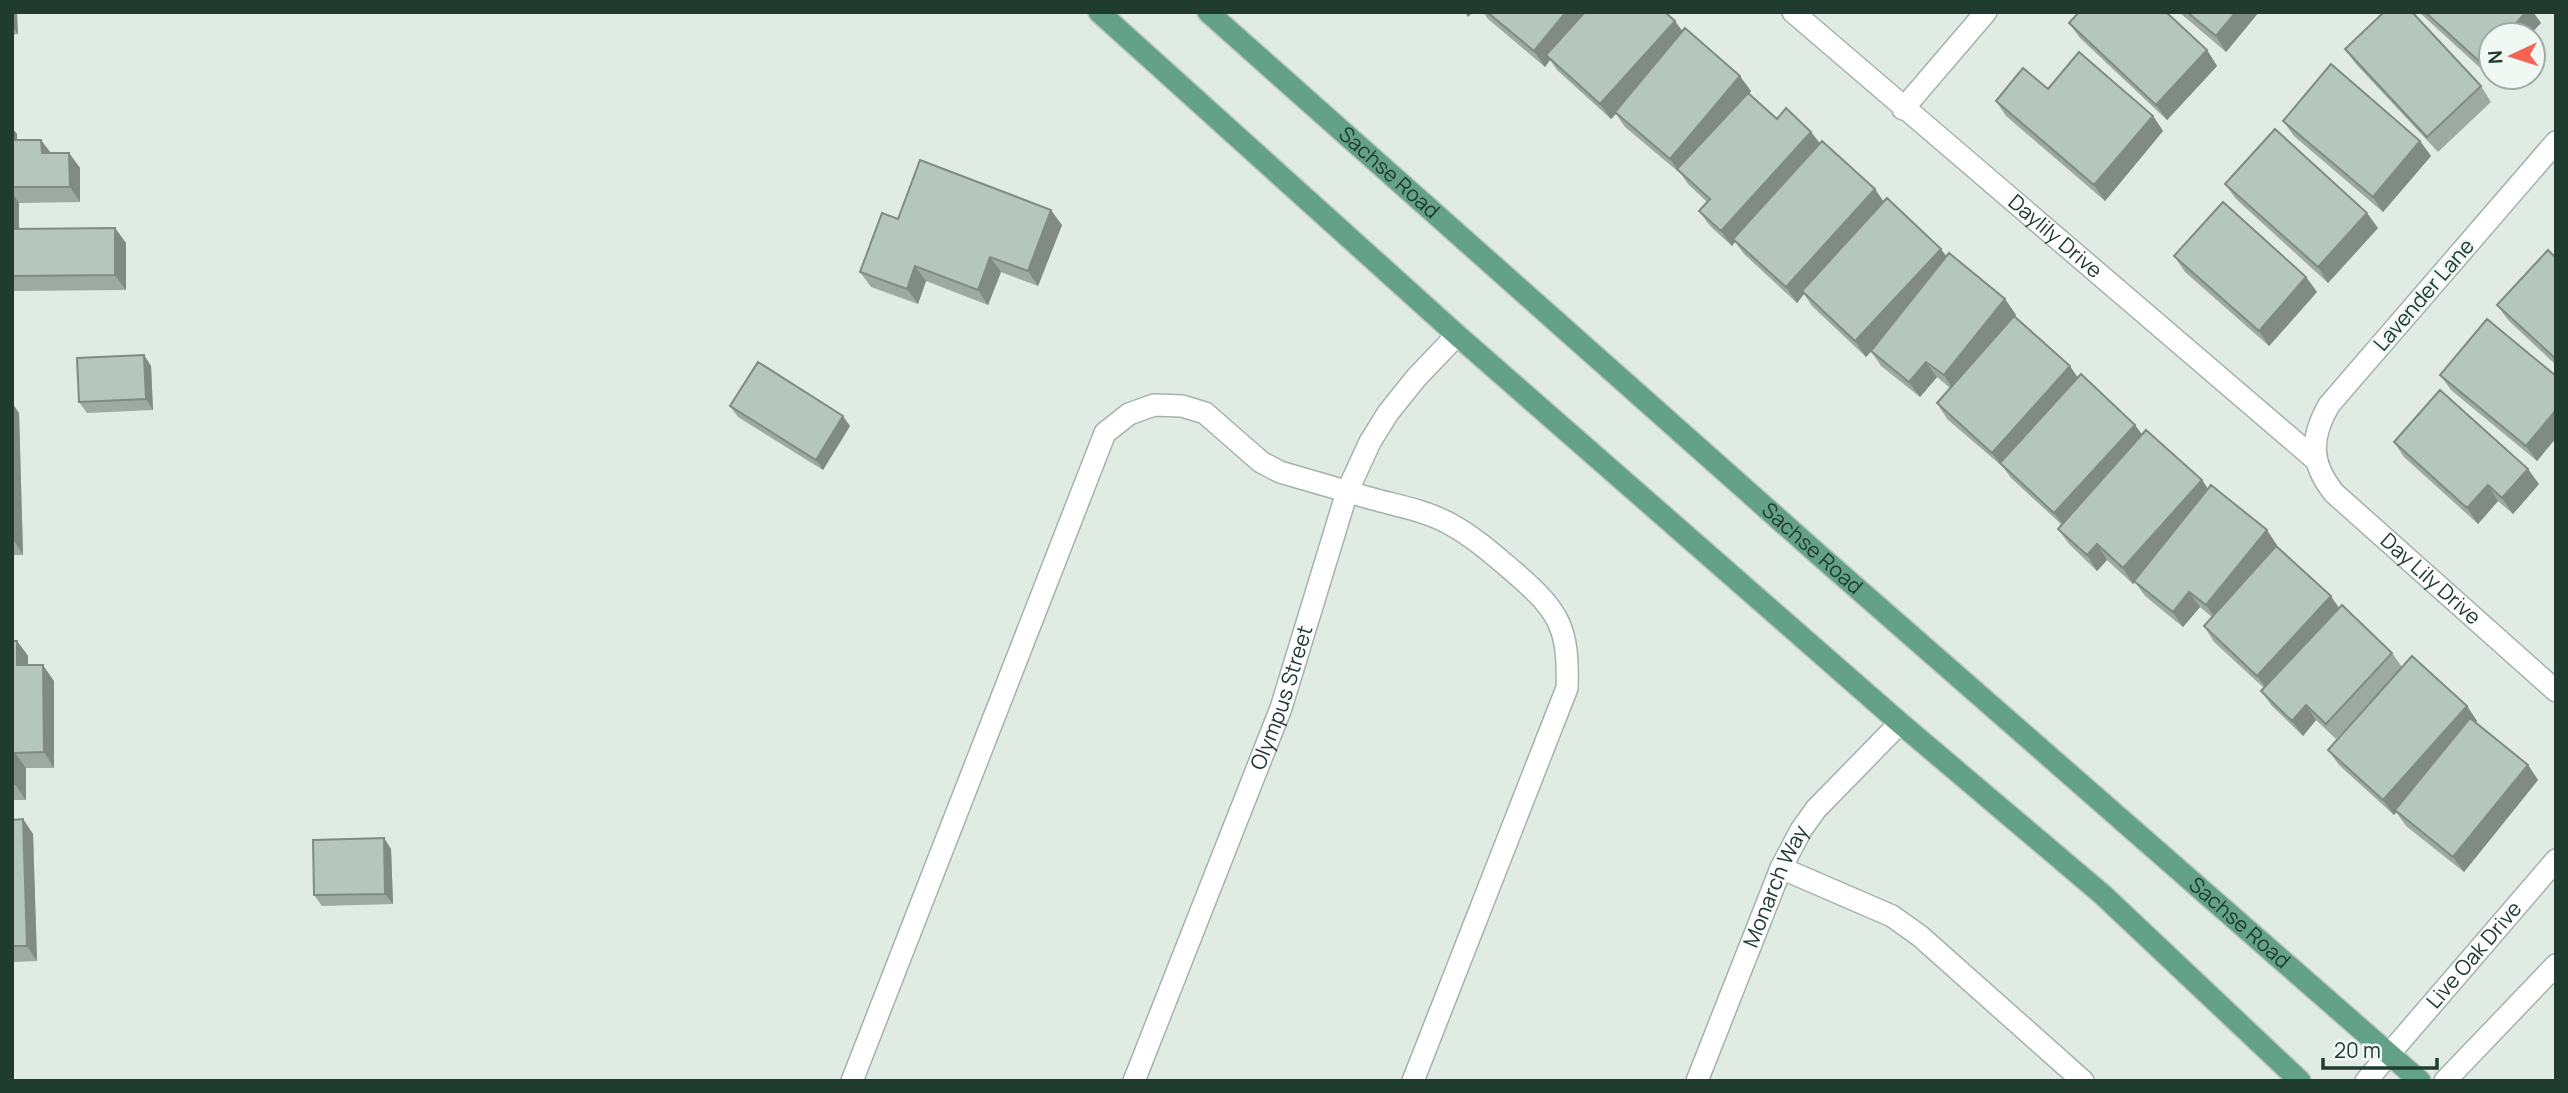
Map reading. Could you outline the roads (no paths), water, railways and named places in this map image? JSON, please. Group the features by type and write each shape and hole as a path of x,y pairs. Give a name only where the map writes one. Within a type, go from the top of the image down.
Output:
{"main road":[{"path":"1099,12 1457,335 1900,723 2103,895 2300,1081"},
{"name":"Sachse Road","path":"1208,12 1819,555 2420,1081"}],"street":[{"name":"Daylily Drive","path":"1793,12 2316,460"},
{"path":"1903,108 1986,12"},
{"name":"Lavender Lane","path":"2316,460 2315,440 2320,421 2329,405 2556,142"},
{"name":"Olympus Street","path":"1134,1081 1281,708 1347,492 1370,442 1388,413 1416,378 1457,335"},
{"path":"852,1081 1105,433 1129,414 1154,405 1182,406 1205,413 1243,447 1271,467 1347,492 1423,512 1447,522 1480,543 1537,593 1554,613 1565,635 1567,688 1413,1081"},
{"name":"Day Lily Drive","path":"2316,460 2322,478 2334,493 2556,691"},
{"name":"Monarch Way","path":"1696,1081 1782,868 1801,830 1816,810 1900,723"},
{"name":"Live Oak Drive","path":"2366,1081 2556,860"},
{"path":"1782,868 1892,916 1920,936 2083,1081"},
{"path":"2445,1081 2556,965"}]}
